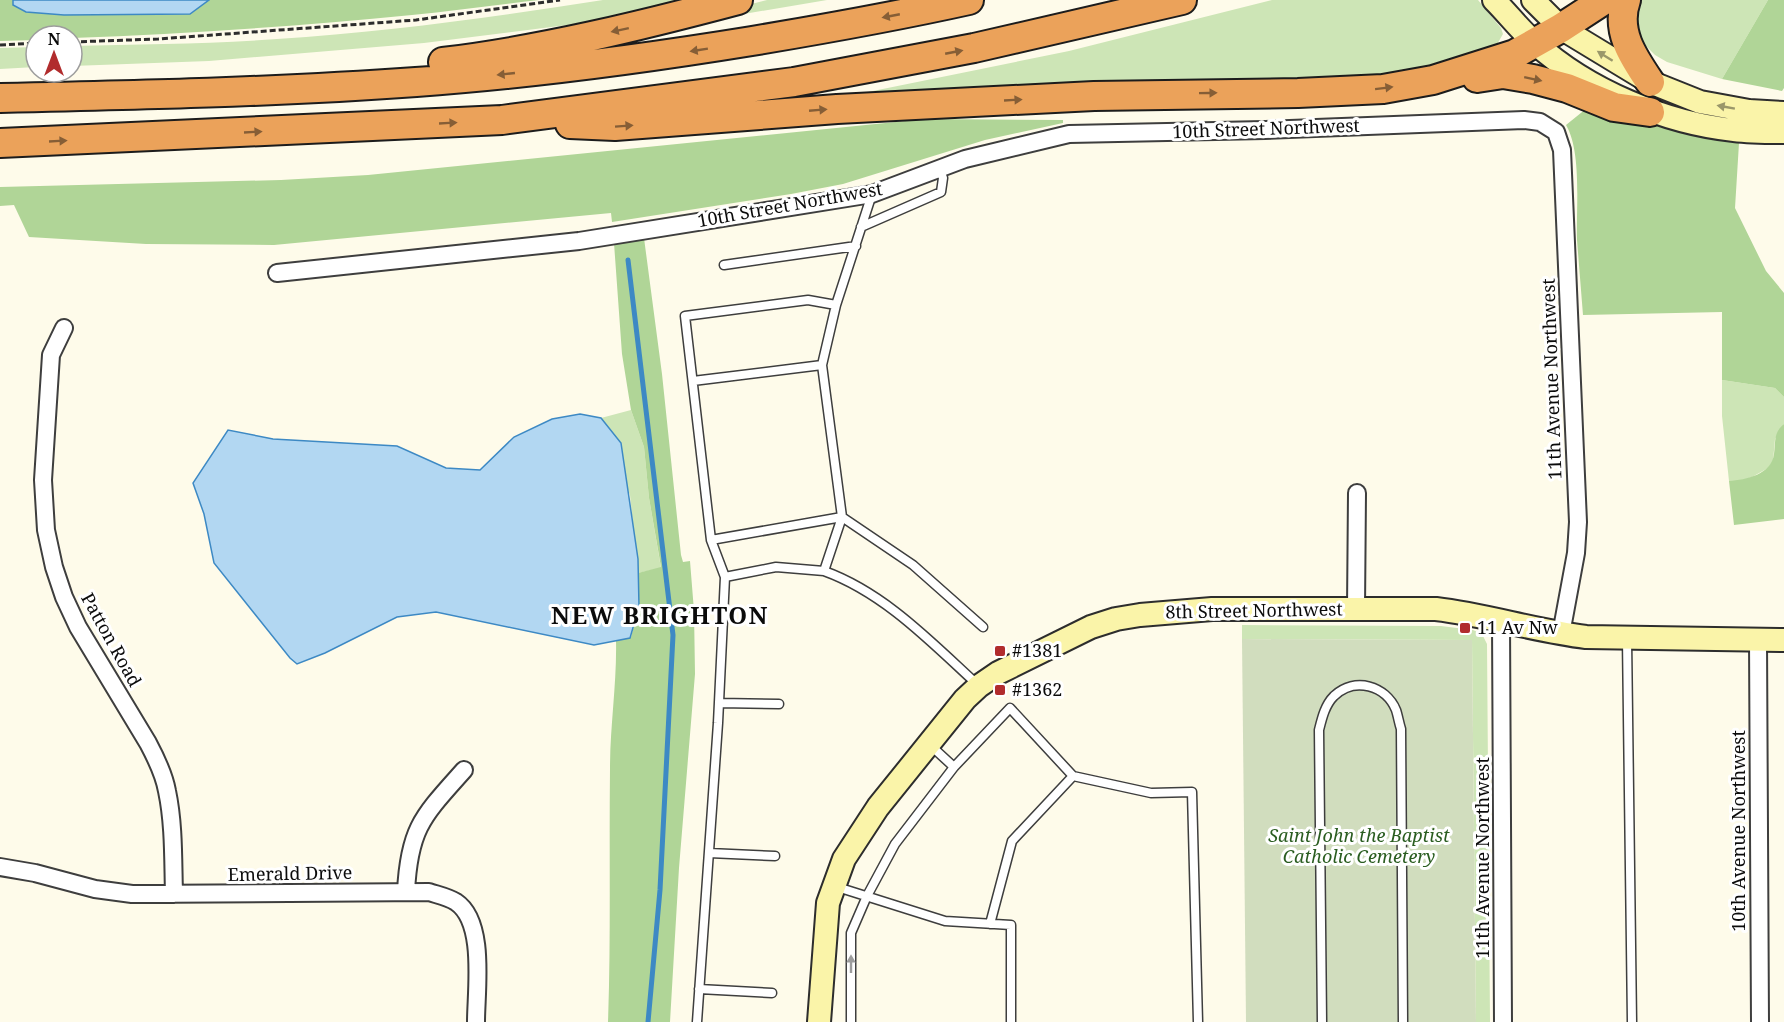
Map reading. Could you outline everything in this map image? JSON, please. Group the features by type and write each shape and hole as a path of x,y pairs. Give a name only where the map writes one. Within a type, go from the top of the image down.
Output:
{"highway":[{"path":"8,98 393,68 465,59 595,35 738,0"},
{"path":"8,98 267,91 502,75 693,51 969,0"},
{"path":"0,143 502,120 804,81 974,48 1182,0"},
{"path":"502,120 615,126 837,109 1041,99 1162,94 1362,91 1433,80 1495,62 1535,44 1604,0"},
{"path":"1626,0 1622,21 1628,45 1650,82"},
{"path":"1433,80 1503,74 1568,88 1614,107 1650,112"}],"street":[{"path":"1494,0 1535,44 1586,80 1650,112 1692,123 1734,130 1784,132"},
{"path":"1533,0 1561,28 1650,82 1700,102 1749,111 1784,113"},
{"name":"10th Street Northwest","path":"277,273 579,241 872,194 965,159 1069,134 1524,120 1540,122 1548,126"},
{"name":"11th Avenue Northwest","path":"1548,126 1556,132 1562,150 1578,522 1576,553 1561,634"},
{"name":"Patton Road","path":"64,328 51,355 43,480 46,530 54,567 64,597 78,627 157,760 167,790 173,850 174,894"},
{"path":"1356,609 1357,493"},
{"name":"8th Street Northwest","path":"819,1022 828,903 844,859 858,834 965,699 979,686 998,673 1081,632 1116,619 1212,609 1436,609 1472,613 1561,634 1627,639 1784,640"},
{"name":"11th Avenue Northwest","path":"1501,621 1503,1022"},
{"name":"10th Avenue Northwest","path":"1758,640 1760,1022"},
{"path":"406,892 411,845 419,824 431,806 464,770"},
{"name":"Emerald Drive","path":"0,867 35,873 95,889 132,894 429,892 443,896 456,902 466,913 476,936 476,1022"}],"lane":[{"path":"861,227 941,192 944,178 939,168"},
{"path":"824,571 842,517 822,365 836,305 872,194"},
{"path":"724,265 856,246"},
{"path":"697,1022 719,703 725,577 711,540 685,316 808,300 836,305"},
{"path":"693,381 822,365"},
{"path":"711,540 842,517 913,566 983,627"},
{"path":"725,577 776,567 824,571 843,578 893,609 979,686"},
{"path":"1627,639 1632,1022"},
{"path":"1322,1022 1319,730 1324,711 1333,696 1357,685 1379,689 1386,696 1396,710 1401,729 1403,1022"},
{"path":"719,703 779,704"},
{"path":"851,1022 851,933 867,896 895,844 954,767 1010,708 1072,776 1151,793 1192,792 1198,1022"},
{"path":"929,744 954,767"},
{"path":"990,924 1012,841 1072,776"},
{"path":"709,853 775,856"},
{"path":"834,886 945,921 1011,925 1011,1022"},
{"path":"699,989 772,993"}],"path":[{"path":"84,42 158,39 416,20 560,0"},
{"path":"0,45 24,44"}],"green space":[{"path":"0,0 13,0 14,5 26,12 64,15 190,14 209,0 539,0 285,26 115,36 84,37 84,24 24,24 24,40 0,41"},
{"path":"603,0 688,0 612,18 424,43 209,61 84,66 84,46 226,42 318,36"},
{"path":"767,0 827,0 738,15 736,8"},
{"path":"1272,0 1478,0 1501,28 1503,34 1496,46 1421,69 1386,74 870,100 868,92 1069,51"},
{"path":"1633,0 1768,0 1722,79 1667,62 1655,55 1638,38"},
{"path":"1768,0 1784,0 1784,88 1782,91 1722,79"},
{"path":"24,47 24,68 0,69 0,48"},
{"path":"1592,104 1666,126 1739,143 1735,208 1766,271 1784,293 1784,397 1775,388 1722,380 1722,312 1583,315 1577,240 1576,165 1571,136 1566,125"},
{"path":"925,119 1063,120 1063,123 985,140 843,184 612,222 611,213 274,245 146,244 29,237 14,205 0,206 0,187 281,180 368,175"},
{"path":"644,238 662,374 681,555 683,562 690,561 695,674 679,868 670,1022 608,1022 610,753 616,640 631,637 639,606 638,573 661,567 649,498 644,447 631,410 622,354 614,243"},
{"path":"1722,380 1775,388 1784,397 1784,424 1775,439 1773,461 1768,468 1741,481 1729,481 1722,416"},
{"path":"631,410 644,447 649,498 661,568 638,573 630,495 601,418"},
{"path":"1784,424 1784,519 1734,525 1729,481 1757,475 1769,467 1777,434"},
{"path":"1242,625 1441,626 1473,630 1482,634 1487,644 1490,1022 1476,1022 1472,640 1242,639"},
{"name":"Saint John the Baptist Catholic Cemetery","path":"1242,639 1472,640 1476,1022 1246,1022"}],"water":[{"path":"13,0 209,0 190,14 64,15 26,12 13,5"},
{"path":"580,414 601,418 621,443 638,559 639,607 630,638 594,645 436,612 397,617 325,653 297,664 214,563 204,514 193,483 228,430 273,439 397,446 446,468 480,470 514,437 552,419"}],"waterway":[{"path":"628,260 673,635 660,890 648,1022"}],"place":[{"name":"11 Av Nw","path":"1465,628"},
{"name":"#1381","path":"1000,651"},
{"name":"#1362","path":"1000,690"}],"district":[{"name":"NEW BRIGHTON","path":"660,616"}]}
